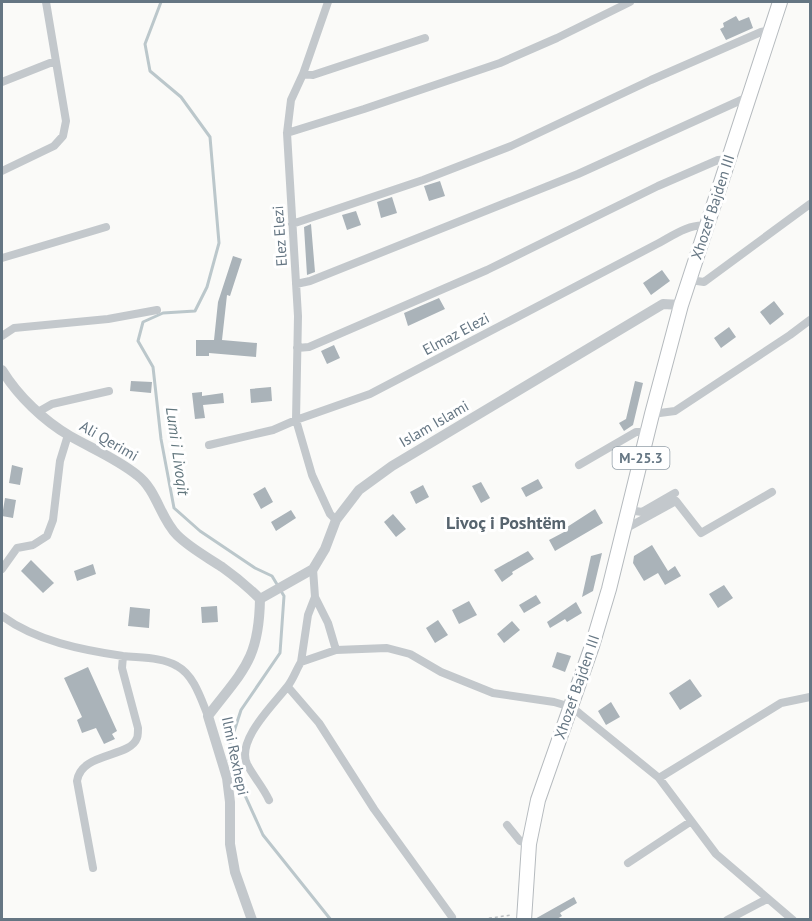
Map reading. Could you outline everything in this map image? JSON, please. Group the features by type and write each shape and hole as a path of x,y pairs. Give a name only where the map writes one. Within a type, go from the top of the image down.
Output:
{"main road":[{"name":"Xhozef Bajden III","path":"524,918 530,844 538,800 609,589 681,305 780,2"}],"street":[{"path":"2,171 54,146 63,136 66,121 46,2"},
{"name":"Elez Elezi","path":"328,2 303,74 291,100 287,133 297,284 296,420 312,475 330,514 336,520"},
{"path":"287,133 500,63 630,2"},
{"path":"292,224 423,180 511,146 651,80 760,32 771,30"},
{"path":"303,74 313,75 425,38"},
{"path":"2,82 55,62"},
{"path":"297,284 578,174 750,96"},
{"path":"297,348 309,347 487,270 658,186 718,160 729,159"},
{"path":"690,280 704,282 810,204"},
{"name":"Elmaz Elezi","path":"209,445 273,430 370,394 692,226 700,224 707,226"},
{"path":"2,258 106,227"},
{"name":"Islam Islami","path":"313,568 325,549 336,520 358,490 392,466 663,304 681,305"},
{"path":"2,336 14,328 108,319 157,310"},
{"path":"652,414 675,411 810,320"},
{"name":"Ali Qerimi","path":"2,370 10,384 38,412 68,435 126,466 140,477 148,486 163,517 178,536 264,597"},
{"name":"Ali Qerimi","path":"38,412 52,404 109,391"},
{"path":"579,465 636,432 648,432"},
{"path":"2,569 17,548 33,545 47,536 53,520 60,461 68,435"},
{"path":"625,529 676,501 701,533 772,492"},
{"path":"629,510 642,512 675,493"},
{"path":"264,597 313,568 315,597 328,623 336,650"},
{"name":"Ilmi Rexhepi","path":"252,920 235,872 230,844 230,802 227,778 208,716 242,675 252,656 264,597"},
{"path":"269,800 247,763 245,755 248,740 266,712 288,687 300,662 308,615 315,597"},
{"path":"2,616 44,638 88,650 163,661 178,666 190,678 208,716"},
{"path":"300,662 336,650 387,648 410,654 441,672 493,693 554,702 571,707 659,778 716,854 793,920"},
{"path":"93,868 77,781 78,773 85,766 132,745 138,738 138,728 122,668 123,656"},
{"path":"288,687 319,723 374,808 452,917"},
{"path":"659,778 781,703 809,696"},
{"path":"628,863 690,822"},
{"path":"507,825 520,841 530,844"},
{"path":"727,920 767,899"}],"path":[{"path":"477,920 505,915 524,918"}],"building":[{"path":"736,16 739,21 749,17 753,28 726,40 720,29 724,27 723,23"},
{"path":"440,181 445,196 429,201 424,186"},
{"path":"392,197 397,213 381,218 377,202"},
{"path":"356,211 361,225 347,230 342,215"},
{"path":"311,224 315,272 307,275 304,227"},
{"path":"233,256 242,259 230,296 227,295 222,340 257,343 256,357 209,353 209,356 196,356 196,340 214,340 218,302"},
{"path":"662,270 670,281 651,295 643,283"},
{"path":"439,298 445,309 408,326 404,313"},
{"path":"774,301 784,314 770,325 760,312"},
{"path":"729,327 736,337 721,348 714,338"},
{"path":"334,345 340,358 327,364 321,351"},
{"path":"131,381 152,382 151,393 130,391"},
{"path":"635,381 643,383 633,425 624,431 619,423 626,419"},
{"path":"271,387 272,401 251,403 250,389"},
{"path":"202,392 202,396 223,393 224,403 203,405 205,418 195,419 192,393"},
{"path":"12,465 23,468 20,485 9,483"},
{"path":"538,479 543,488 526,497 521,488"},
{"path":"481,482 490,498 481,503 472,486"},
{"path":"423,485 429,497 416,504 410,492"},
{"path":"265,487 273,502 261,509 253,494"},
{"path":"5,498 16,500 13,518 2,516"},
{"path":"595,509 603,523 555,551 549,540 566,531 564,529"},
{"path":"291,510 296,518 276,531 271,522"},
{"path":"393,514 406,529 396,537 384,522"},
{"path":"652,545 668,571 675,566 681,576 665,585 658,573 644,581 633,563 634,556"},
{"path":"528,551 534,559 512,572 513,574 502,582 494,570"},
{"path":"602,553 593,591 582,597 591,556"},
{"path":"31,560 54,583 43,593 21,571"},
{"path":"93,564 96,574 77,581 74,571"},
{"path":"724,585 733,598 718,608 709,594"},
{"path":"536,595 541,603 524,613 519,605"},
{"path":"469,601 477,615 459,624 452,610"},
{"path":"576,602 582,613 550,628 547,622"},
{"path":"217,606 218,622 202,623 201,607"},
{"path":"130,607 150,609 149,628 128,626"},
{"path":"438,620 448,635 435,643 426,628"},
{"path":"512,621 520,630 504,643 497,634"},
{"path":"557,652 571,656 565,672 552,667"},
{"path":"88,667 117,731 112,734 115,739 104,744 96,728 82,733 77,720 82,717 64,678"},
{"path":"690,679 702,696 680,710 669,693"},
{"path":"611,702 620,717 606,725 598,711"},
{"path":"574,897 577,903 560,913 562,916 555,920 533,920"}],"waterway":[{"name":"Lumi i Livoqit","path":"161,2 145,44 150,71 181,97 210,137 219,243 207,287 195,311 163,313 143,322 138,341 153,367 161,439 174,508 200,531 255,568 272,576 278,586"},
{"name":"Lumi i Livoqit","path":"281,591 284,596 280,653 241,710 230,744 229,760 263,835 331,920"}],"district":[{"name":"Livoç i Poshtëm","path":"506,523"}]}
